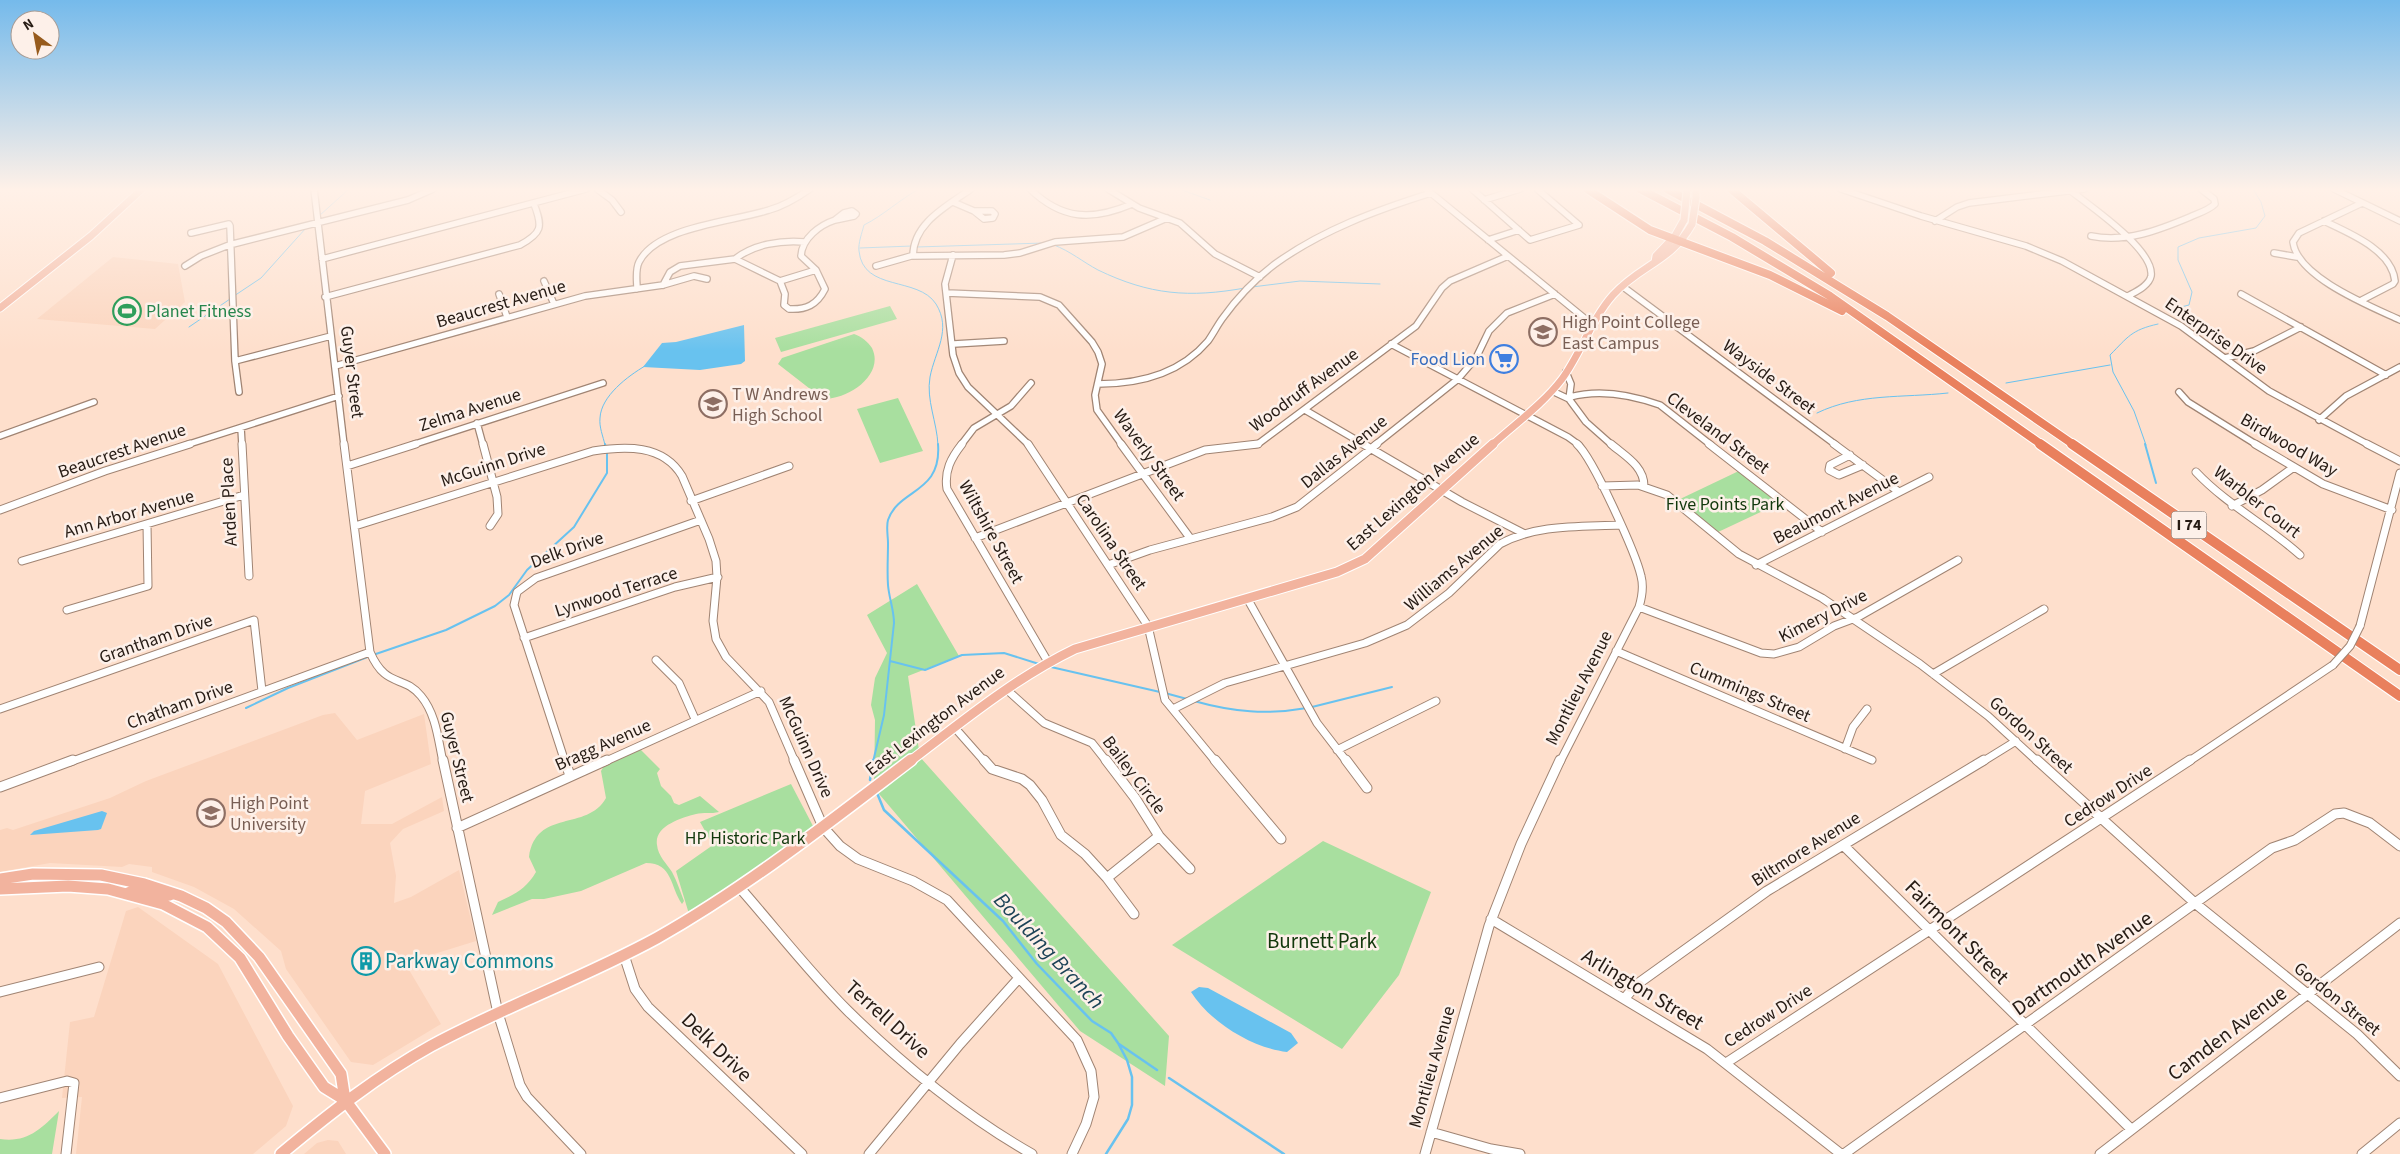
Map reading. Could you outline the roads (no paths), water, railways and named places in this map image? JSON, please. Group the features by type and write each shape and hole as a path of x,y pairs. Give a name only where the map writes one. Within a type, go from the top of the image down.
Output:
{"highway":[{"path":"1681,243 1740,263 1787,283 1889,338"},
{"name":"I 74","path":"1743,243 1830,296 2400,696"},
{"name":"I 74","path":"1768,243 1887,316 2400,670"},
{"path":"1794,243 1887,316"}],"main road":[{"path":"0,308 83,243"},
{"path":"1655,262 1656,256 1668,243"},
{"name":"East Lexington Avenue","path":"281,1154 345,1100 412,1057 498,1013 624,955 704,911 740,888 1006,689 1048,662 1075,649 1354,565 1442,490 1552,391 1566,372 1610,299 1622,286 1655,262 1664,260 1681,243"},
{"path":"0,878 33,874 63,874 129,880 176,894 220,917 259,956 301,1015 341,1074 345,1100"},
{"path":"23,887 57,880 118,885 129,880"},
{"path":"0,889 68,886 128,893 163,904 207,927 240,958 288,1036 324,1087 345,1100 385,1154"},
{"path":"128,893 137,889 159,896 176,894"}],"street":[{"path":"184,266 202,256 238,243"},
{"name":"Guyer Street","path":"320,243 370,652 376,666 385,676 412,688 428,707 434,720 498,1013 520,1085 526,1097 580,1154"},
{"path":"322,259 384,243"},
{"path":"325,297 524,243"},
{"path":"637,289 640,261 648,250 658,243"},
{"path":"663,285 670,272 680,266 735,258 745,252 776,243"},
{"path":"735,258 780,281 785,294 784,305 789,309 805,309 816,303 825,289 816,270 800,256 805,243"},
{"path":"913,256 914,243"},
{"path":"876,266 913,256 1004,255 1059,243"},
{"path":"1205,243 1225,260 1260,276"},
{"path":"1098,384 1134,382 1168,371 1189,360 1206,344 1221,320 1260,276 1311,243"},
{"path":"1492,243 1594,326"},
{"name":"Enterprise Drive","path":"2013,243 2039,250 2128,296 2181,326 2269,391 2319,420 2400,461"},
{"path":"2128,296 2147,283 2152,270 2145,254 2132,243"},
{"path":"2293,243 2297,257"},
{"path":"2362,300 2393,284 2397,275 2395,267 2389,259 2369,243"},
{"path":"229,245 235,361 239,392"},
{"path":"2274,253 2297,257 2321,278 2400,320"},
{"name":"Carolina Street","path":"953,255 945,284 954,344 953,355 959,373 968,387 1026,441 1148,626 1157,652 1159,686 1173,710 1281,839"},
{"name":"Woodruff Avenue","path":"975,538 1205,450 1258,444 1416,326 1442,288 1450,281 1508,256"},
{"path":"780,281 816,270"},
{"name":"Beaucrest Avenue","path":"335,366 598,293 663,285 694,276 706,279"},
{"path":"544,281 554,304"},
{"name":"Wayside Street","path":"1622,286 1899,492"},
{"name":"Waverly Street","path":"947,293 1040,297 1056,302 1092,342 1098,352 1102,364 1096,395 1097,410 1190,538"},
{"path":"499,294 507,317"},
{"name":"Dallas Avenue","path":"1108,565 1190,538 1291,511 1458,380 1476,358 1489,331 1500,318 1507,313 1555,294"},
{"path":"2241,294 2386,374"},
{"path":"2225,358 2254,350 2301,327"},
{"path":"235,361 331,336"},
{"path":"954,344 1004,341"},
{"name":"Montlieu Avenue","path":"1391,344 1580,445 1590,459 1644,583 1639,607 1526,829 1491,919 1425,1154"},
{"path":"2319,420 2346,396 2400,367"},
{"path":"1566,372 1571,387 1570,398"},
{"name":"Zelma Avenue","path":"347,466 603,383"},
{"name":"Wiltshire Street","path":"1031,383 1011,406 974,428 950,459 945,475 948,488 975,538 1048,662"},
{"path":"1571,387 1581,394"},
{"path":"1552,391 1570,398 1586,422 1642,471 1644,486"},
{"name":"Birdwood Way","path":"2179,392 2188,402 2322,484 2392,510"},
{"name":"Cleveland Street","path":"1570,398 1581,394 1634,397 1665,408 1822,532"},
{"name":"Beaucrest Avenue","path":"0,510 105,471 339,396"},
{"path":"0,436 94,402"},
{"path":"1305,410 1442,490 1523,532"},
{"path":"477,423 497,497 498,514 490,526"},
{"name":"Arden Place","path":"240,428 249,576"},
{"name":"McGuinn Drive","path":"355,526 584,453 610,448 630,448 652,452 669,460 680,474 717,566 718,587 712,614 716,640 731,665 761,691 769,702 824,827 834,842 856,858 878,870 922,886 947,900 1077,1040 1092,1070 1094,1091 1091,1117 1072,1154"},
{"path":"1850,455 1830,465 1829,470 1839,475 1863,465"},
{"path":"691,501 789,466"},
{"path":"2232,506 2262,490 2294,468"},
{"name":"Warbler Court","path":"2196,472 2232,506 2276,534 2300,555"},
{"name":"Cedrow Drive","path":"1726,1063 1929,929 2101,820 2333,665 2350,646 2360,626 2400,474"},
{"name":"Beaumont Avenue","path":"1756,565 1929,477"},
{"name":"Gordon Street","path":"1602,486 1644,486 1673,499 1732,548 1756,565 1796,583 1851,617 1933,674 1988,716 2196,904 2356,1034 2400,1076"},
{"name":"Ann Arbor Avenue","path":"22,560 244,495"},
{"name":"Delk Drive","path":"570,776 513,601 518,591 528,582 700,520"},
{"path":"67,610 148,586 147,524"},
{"name":"Williams Avenue","path":"1173,710 1214,687 1345,651 1406,626 1436,604 1500,544 1523,532 1620,525"},
{"name":"Kimery Drive","path":"1639,607 1770,655 1781,654 1845,618 1858,616 1958,560"},
{"name":"Lynwood Terrace","path":"524,638 675,587 718,577"},
{"path":"1248,598 1317,723 1367,788"},
{"path":"1933,674 2044,609"},
{"name":"Grantham Drive","path":"0,709 254,620 262,691"},
{"name":"Cummings Street","path":"1616,651 1872,760"},
{"name":"Chatham Drive","path":"0,787 370,652"},
{"path":"656,660 678,683 695,719"},
{"name":"Bailey Circle","path":"1006,689 1044,723 1092,743 1135,798 1159,836 1190,869"},
{"name":"Bragg Avenue","path":"457,828 695,719 761,691"},
{"path":"1337,750 1436,701"},
{"path":"1846,749 1849,734 1857,718 1867,709"},
{"path":"955,728 992,769 1022,779 1030,785 1042,800 1061,835 1085,854 1134,914"},
{"name":"Biltmore Avenue","path":"1625,998 1636,985 1767,891 2016,741"},
{"name":"Dartmouth Avenue","path":"1842,1154 2026,1025 2272,848 2295,840 2335,814 2346,813 2364,820 2400,846"},
{"name":"Bailey Circle","path":"1106,878 1159,836"},
{"name":"Fairmont Street","path":"1843,845 2131,1130"},
{"name":"Terrell Drive","path":"740,888 848,1011 995,1133 1032,1154"},
{"name":"Arlington Street","path":"1491,919 1625,998 1726,1063 1842,1154"},
{"name":"Camden Avenue","path":"2100,1154 2400,923"},
{"name":"Delk Drive","path":"624,955 635,989 648,1007 802,1154"},
{"path":"0,992 99,967"},
{"path":"869,1154 1019,978"},
{"path":"0,1098 67,1080 74,1083 66,1154"},
{"path":"2362,1154 2400,1123"},
{"path":"1431,1132 1491,1149 1520,1154"}],"water":[{"path":"744,325 745,361 741,364 700,370 643,367 662,343 676,342"},
{"path":"102,811 107,813 101,829 98,830 30,835 34,831"},
{"path":"1199,987 1208,988 1291,1033 1298,1043 1287,1052 1274,1050 1233,1032 1220,1023 1199,1003 1191,992"}],"waterway":[{"path":"234,296 261,278 293,243"},
{"name":"Boulding Branch","path":"860,243 859,251 863,264 870,273 928,295 936,304 941,314 943,323 941,341 932,367 929,386 938,445"},
{"path":"917,247 1044,243"},
{"path":"2178,313 2181,311 2181,307 2189,305 2192,292 2178,260 2178,247 2188,243"},
{"path":"1054,245 1066,250 1098,270 1135,285 1170,292 1188,293 1206,293 1245,288"},
{"path":"860,248 912,246"},
{"path":"1252,287 1300,281 1380,284"},
{"path":"189,327 230,299"},
{"path":"2146,445 2134,411 2113,372 2110,355 2136,332 2158,324"},
{"path":"2006,383 2110,365"},
{"path":"605,445 600,421 605,402 616,388 645,366"},
{"path":"1817,413 1848,402 1865,399 1948,393"},
{"path":"2145,444 2156,483"},
{"name":"Boulding Branch","path":"873,762 884,715 894,623 888,585 887,523 893,510 927,482 937,460 938,445"},
{"path":"246,708 288,688 370,656 446,630 495,606 509,595 527,570 574,527 607,473 607,451"},
{"path":"890,661 925,670 962,655 1004,653 1039,664"},
{"path":"1051,667 1160,692"},
{"path":"1312,707 1392,687"},
{"path":"1165,693 1187,699"},
{"path":"1194,701 1222,708 1264,712 1307,708"},
{"name":"Boulding Branch","path":"870,780 873,760"},
{"name":"Boulding Branch","path":"877,793 884,810 1003,921 1037,964 1092,1021 1111,1033 1118,1043 1127,1060 1132,1077 1132,1105 1128,1119 1106,1154"},
{"path":"1119,1044 1157,1070"},
{"path":"1169,1078 1284,1154"}],"place":[{"name":"Planet Fitness","path":"127,311"},
{"name":"High Point College East Campus","path":"1543,332"},
{"name":"Food Lion","path":"1504,359"},
{"name":"T W Andrews High School","path":"713,404"},
{"name":"High Point University","path":"211,813"},
{"name":"Parkway Commons","path":"366,961"}],"park label":[{"name":"Five Points Park","path":"1725,504"},
{"name":"HP Historic Park","path":"745,838"},
{"name":"Burnett Park","path":"1322,941"}]}
